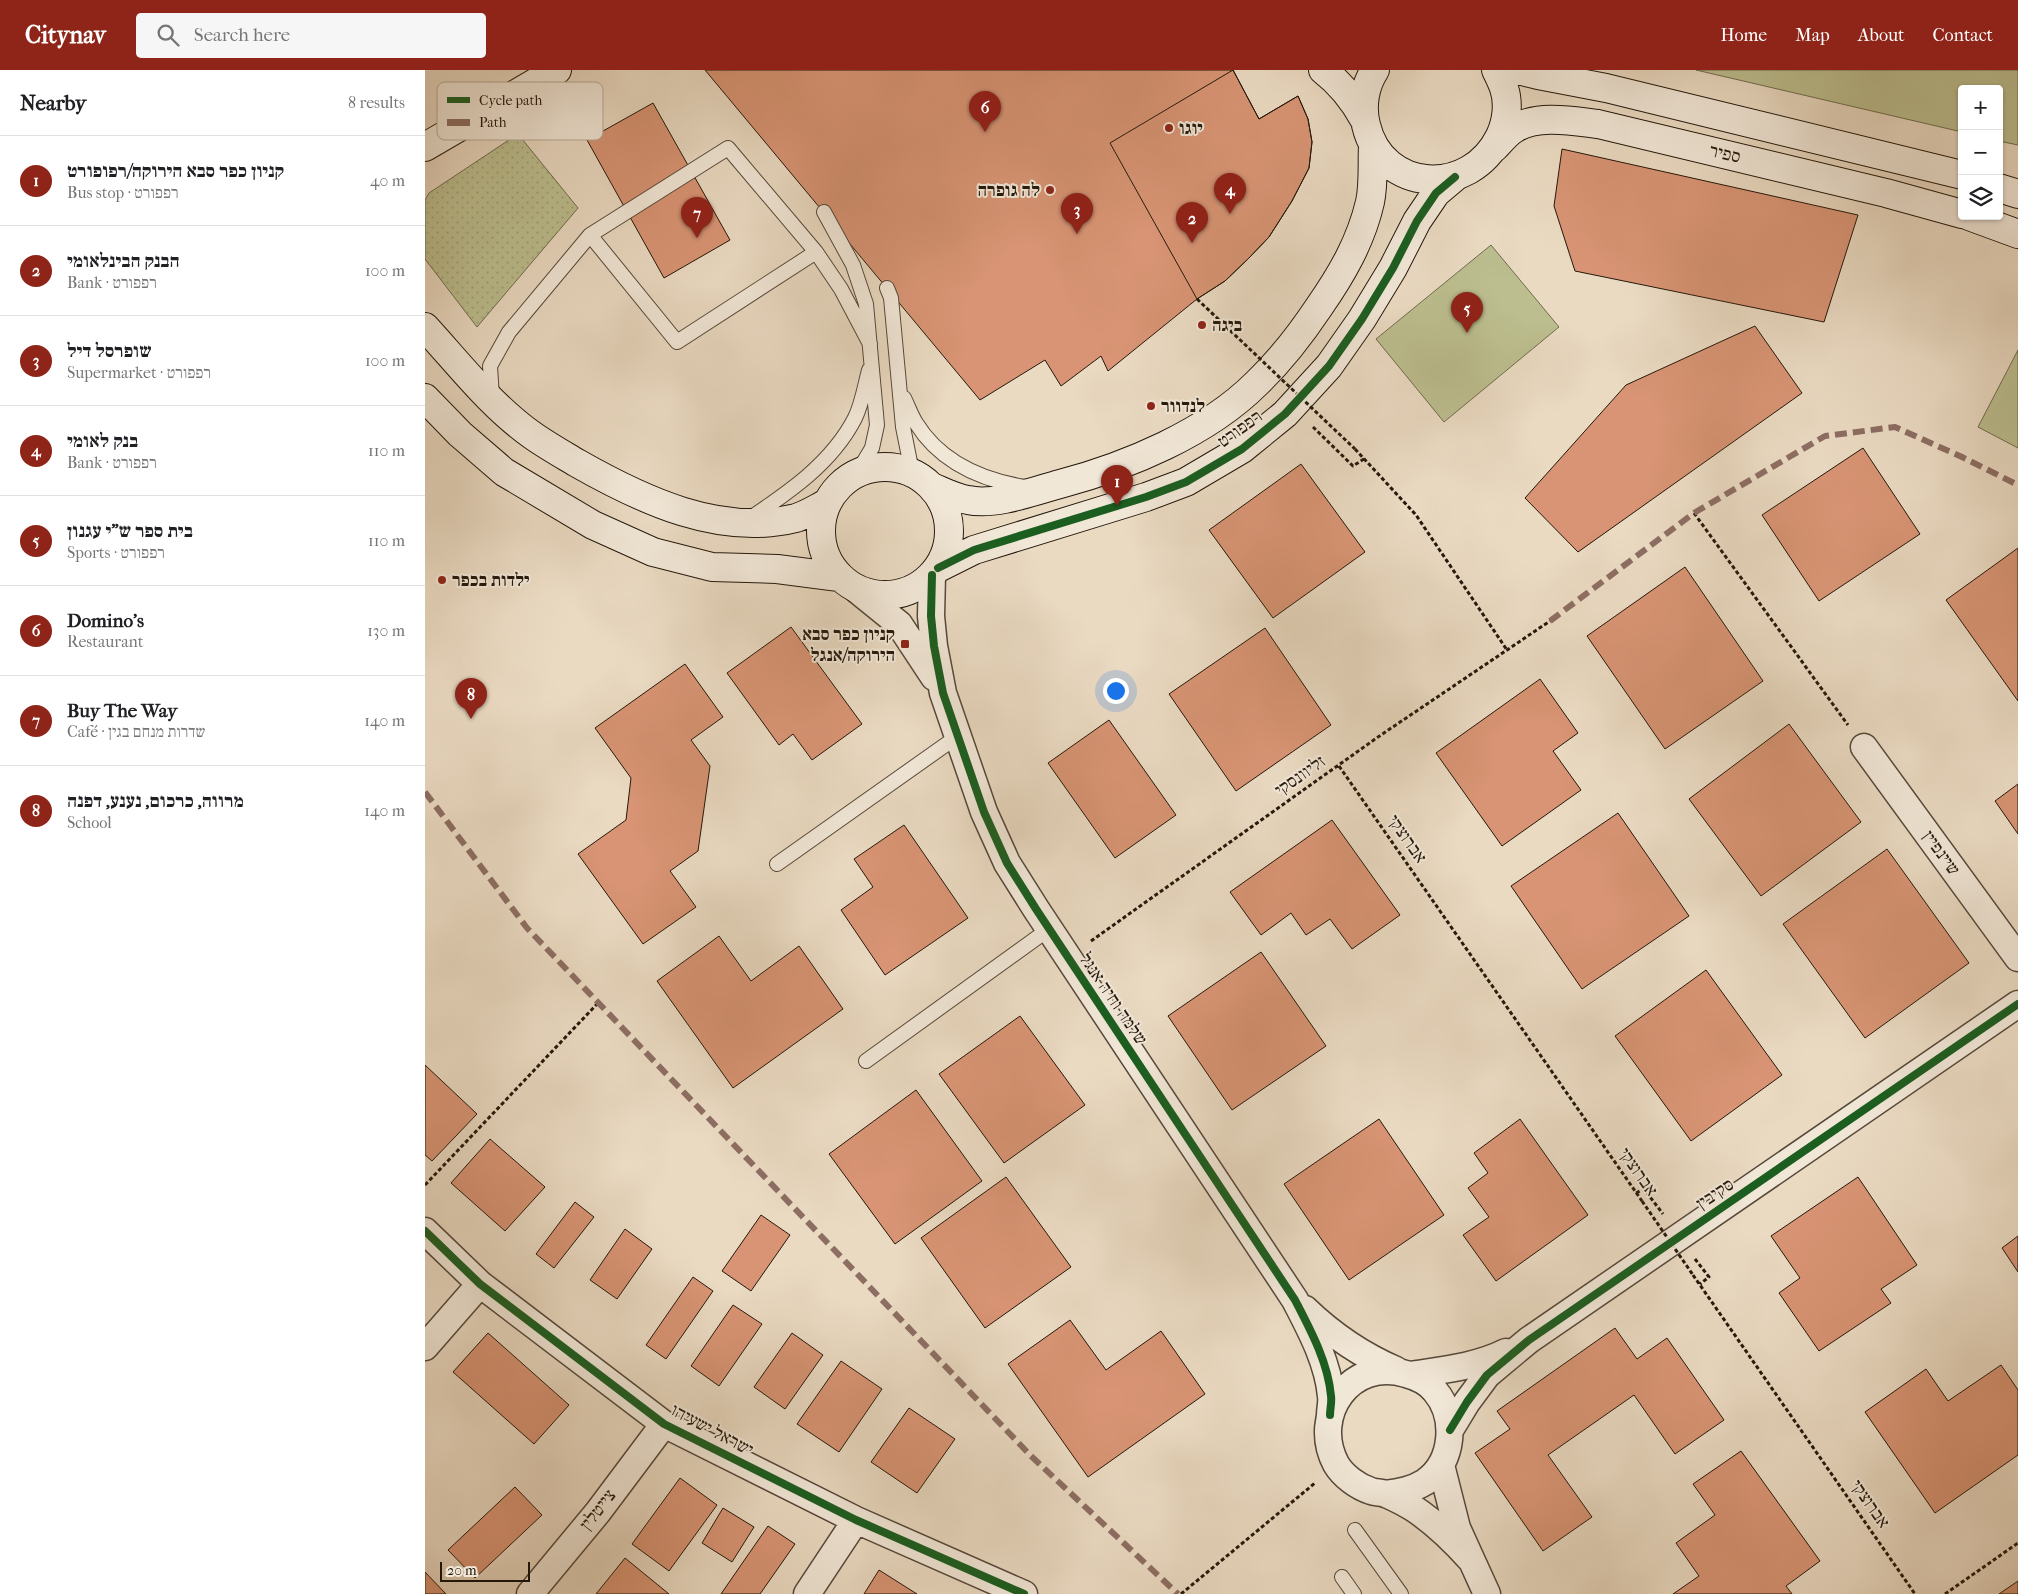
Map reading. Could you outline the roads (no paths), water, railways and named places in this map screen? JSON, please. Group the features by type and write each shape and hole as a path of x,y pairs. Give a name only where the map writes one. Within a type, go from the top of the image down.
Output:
{"street":[{"path":"536,82 557,70"},
{"path":"1323,70 1339,83 1353,101 1364,119 1373,145 1385,160 1400,171 1417,178 1436,180 1455,177"},
{"path":"1364,119 1364,98 1370,78 1375,70"},
{"path":"1495,148 1504,129 1507,108 1504,88 1496,70"},
{"name":"ספיר","path":"1519,70 1538,76 1616,90 1958,174"},
{"name":"ספיר","path":"1455,177 1470,171 1483,161 1514,129 1534,122 1565,120 1598,124 1876,190 1958,213"},
{"path":"425,147 437,140"},
{"name":"רפפורט","path":"922,480 969,501 1000,499 1078,480 1112,468 1166,445 1219,415 1257,384 1296,340 1355,251 1370,201 1373,145"},
{"name":"רפפורט","path":"935,572 974,550 1186,482 1242,449 1292,407 1329,366 1362,319 1393,268 1417,221 1436,193 1455,177"},
{"path":"2003,189 2018,194"},
{"path":"1980,220 2018,234"},
{"path":"425,327 493,401 531,434 614,484 668,508 719,521 766,522 798,517 827,503"},
{"path":"425,398 460,434 504,472 593,525 653,552 712,567 777,569 848,583 877,595 897,595 916,588 935,572 946,553 949,535 948,518 943,502 922,480 894,467 875,468 857,473 839,485 827,503 821,522 821,542 827,561 848,583"},
{"name":"שלמה וחיה אנגל","path":"935,572 932,626 943,693 984,812 1007,863 1295,1300 1312,1333 1326,1372 1331,1396 1330,1415"},
{"name":"שלמה וחיה אנגל","path":"848,583 899,624 924,660 943,693"},
{"name":"שיינפיין","path":"1865,747 2018,958"},
{"name":"סקיבין","path":"1451,1430 1467,1402 1487,1375 1529,1340 2018,1004"},
{"name":"ישראל ישעיהו","path":"425,1231 480,1284 664,1424 856,1520 1024,1594"},
{"path":"425,1347 480,1284"},
{"name":"שלמה וחיה אנגל","path":"1295,1300 1334,1335 1373,1360 1403,1373"},
{"name":"סקיבין","path":"1403,1373 1457,1368 1495,1358 1529,1340"},
{"path":"1385,1494 1407,1491 1426,1481 1441,1465 1449,1445 1451,1430 1446,1409 1435,1391 1418,1377 1403,1373 1374,1372 1354,1380 1333,1404 1327,1424 1328,1446 1337,1466 1351,1481 1370,1491 1385,1494 1411,1507 1433,1522 1472,1561"},
{"name":"צייטלין","path":"529,1594 598,1512 664,1424"},
{"path":"1441,1465 1457,1528 1487,1594"},
{"path":"807,1594 856,1520"}],"lane":[{"path":"493,401 490,366 509,332 590,235 728,148 816,252 841,289 870,344"},
{"path":"824,212 853,265 866,304 877,425 872,448 857,473"},
{"path":"590,235 677,342 816,252"},
{"path":"887,288 891,298 903,427 922,480"},
{"path":"746,522 789,492 814,471 836,446 855,418 871,362"},
{"path":"899,390 916,423 928,438 956,465 980,476 1038,490"},
{"path":"777,864 958,736"},
{"path":"866,1060 1049,929"},
{"path":"1355,1530 1401,1594"},
{"path":"1342,1577 1355,1594"}],"place":[{"name":"יוגו","path":"1169,128"},
{"name":"Domino's","path":"985,132"},
{"name":"לה גופרה","path":"1050,190"},
{"name":"בנק לאומי","path":"1230,214"},
{"name":"שופרסל דיל","path":"1077,234"},
{"name":"Buy The Way","path":"697,238"},
{"name":"הבנק הבינלאומי","path":"1192,243"},
{"name":"ביגה","path":"1202,325"},
{"name":"בית ספר ש\"י עגנון","path":"1467,333"},
{"name":"לנדוור","path":"1151,406"},
{"name":"קניון כפר סבא הירוקה/רפופורט","path":"1117,506"},
{"name":"ילדות בכפר","path":"442,580"},
{"name":"קניון כפר סבא הירוקה/אנגל","path":"905,644"},
{"name":"מרווה, כרכום, נענע, דפנה","path":"471,719"}]}
